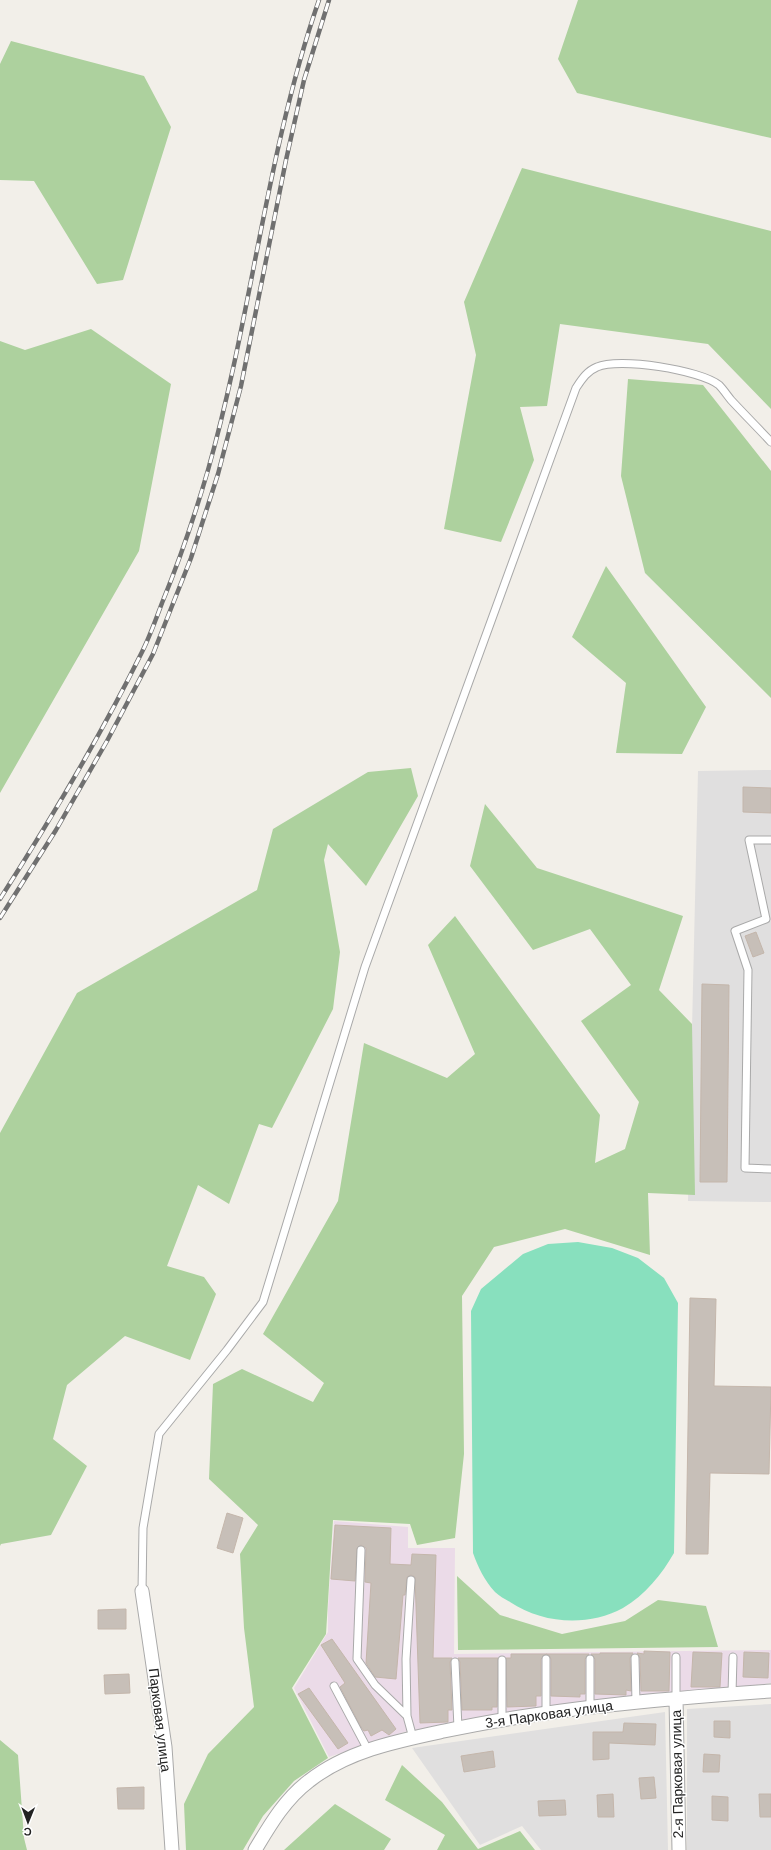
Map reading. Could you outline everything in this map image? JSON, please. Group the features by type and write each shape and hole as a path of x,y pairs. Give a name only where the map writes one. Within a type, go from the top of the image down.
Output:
{"street":[{"name":"Парковая улица","path":"142,1591 165,1747 172,1850"},
{"name":"3-я Парковая улица","path":"255,1850 280,1810 308,1781 334,1765 368,1750 458,1728 546,1712 732,1694 771,1692"},
{"name":"2-я Парковая улица","path":"676,1699 679,1850"}],"lane":[{"path":"142,1591 143,1528 159,1434 227,1350 263,1302 365,967 576,388 587,372 598,366 610,363 684,371 719,385 771,442"},
{"path":"771,840 749,840 766,919 735,931 748,970 745,1168 771,1169"},
{"path":"361,1550 357,1659 375,1685 407,1716"},
{"path":"411,1580 406,1659 407,1716 413,1738"},
{"path":"676,1657 676,1699"},
{"path":"732,1694 733,1657"},
{"path":"635,1658 636,1703"},
{"path":"546,1659 546,1712"},
{"path":"590,1659 590,1707"},
{"path":"502,1660 502,1719"},
{"path":"455,1662 458,1728"},
{"path":"334,1686 368,1750"}],"shaded area":[{"path":"771,770 771,1202 688,1201 698,771"},
{"path":"334,1521 408,1527 408,1548 455,1548 454,1654 771,1650 771,1683 721,1690 549,1706 404,1732 329,1757 294,1688 328,1632"},
{"path":"771,1704 771,1850 687,1850 687,1709"},
{"path":"665,1712 668,1850 541,1850 522,1826 480,1845 412,1748"}],"green space":[{"path":"578,0 771,0 771,138 577,93 558,59"},
{"path":"11,41 144,76 171,127 123,280 97,284 34,181 0,180 0,64"},
{"path":"522,168 771,231 771,409 708,344 560,324 547,406 520,407 534,460 501,542 444,529 476,355 464,302"},
{"path":"91,329 171,384 139,551 0,793 0,341 25,350"},
{"path":"628,379 703,385 771,471 771,698 645,573 621,476"},
{"path":"606,566 706,707 682,754 616,753 626,683 572,637"},
{"path":"411,768 418,796 366,886 328,844 324,860 340,952 333,1009 272,1128 259,1124 229,1204 198,1185 167,1266 204,1277 216,1294 190,1360 125,1336 67,1385 53,1439 87,1466 51,1535 1,1544 0,1546 0,1133 77,993 257,890 273,829 368,772"},
{"path":"485,804 537,868 683,916 659,990 692,1024 695,1195 648,1193 650,1255 565,1229 494,1247 462,1296 464,1454 455,1538 417,1545 410,1524 333,1520 326,1634 292,1688 328,1758 294,1781 263,1816 243,1850 186,1850 184,1804 208,1754 254,1707 244,1628 240,1554 258,1525 209,1479 213,1384 242,1369 313,1402 324,1383 263,1334 338,1201 364,1043 447,1078 475,1054 428,945 455,916 600,1115 595,1163 625,1149 639,1102 581,1021 631,985 590,929 533,950 470,866"},
{"path":"578,1242 612,1248 638,1258 664,1278 678,1303 674,1553 652,1584 639,1597 623,1608 595,1618 566,1620 551,1619 537,1615 498,1595 479,1568 473,1553 471,1311 481,1289 523,1254 548,1244"},
{"path":"457,1576 500,1615 562,1634 625,1621 658,1600 706,1606 718,1647 458,1650"},
{"path":"0,1740 18,1755 24,1838 27,1850 0,1850"},
{"path":"402,1765 442,1802 478,1849 520,1831 535,1850 437,1850 445,1835 385,1800"},
{"path":"335,1804 391,1839 384,1850 284,1850"}],"building":[{"path":"743,787 771,788 771,813 743,812"},
{"path":"756,932 764,953 753,957 745,936"},
{"path":"702,984 729,985 727,1182 700,1182"},
{"path":"690,1298 716,1299 714,1386 771,1387 769,1474 710,1473 708,1554 686,1554"},
{"path":"227,1513 243,1518 233,1553 217,1548"},
{"path":"335,1525 391,1528 390,1564 411,1565 412,1554 436,1555 433,1658 452,1658 450,1662 452,1710 448,1710 448,1722 420,1723 415,1577 411,1575 407,1577 405,1595 403,1595 396,1679 375,1677 366,1663 371,1583 365,1582 366,1548 361,1545 357,1548 355,1581 331,1579"},
{"path":"126,1609 126,1629 98,1629 98,1610"},
{"path":"332,1639 396,1729 389,1735 382,1730 371,1736 368,1730 364,1731 361,1727 340,1687 345,1683 321,1645"},
{"path":"644,1651 670,1652 669,1691 641,1691 640,1658 637,1653 644,1654"},
{"path":"693,1652 722,1653 720,1687 691,1687"},
{"path":"744,1652 769,1653 768,1678 743,1677"},
{"path":"633,1653 630,1658 631,1691 626,1690 626,1695 595,1694 595,1659 591,1654"},
{"path":"511,1654 546,1654 541,1659 541,1696 536,1696 536,1706 507,1707 506,1658 511,1658"},
{"path":"546,1654 589,1654 585,1659 585,1694 580,1694 580,1697 551,1696 551,1659 549,1655"},
{"path":"458,1658 498,1658 497,1707 492,1707 492,1710 462,1710 460,1662"},
{"path":"129,1674 130,1693 105,1694 104,1675"},
{"path":"309,1688 348,1743 338,1749 298,1694"},
{"path":"714,1721 730,1721 730,1738 714,1737"},
{"path":"624,1723 656,1724 655,1745 609,1743 609,1759 593,1760 593,1732 623,1732"},
{"path":"493,1751 495,1767 464,1772 461,1756"},
{"path":"704,1754 720,1755 719,1772 703,1772"},
{"path":"654,1777 656,1798 641,1799 639,1778"},
{"path":"144,1787 144,1809 118,1809 117,1788"},
{"path":"613,1794 614,1817 598,1817 597,1795"},
{"path":"759,1794 771,1794 771,1817 760,1817"},
{"path":"712,1796 728,1797 728,1821 712,1820"},
{"path":"565,1800 566,1815 539,1816 538,1801"}],"railway":[{"path":"0,899 38,839 126,684 150,634 181,553 203,487 223,412 285,116 319,0"},
{"path":"0,918 56,830 107,741 153,654 191,558 218,474 241,386 286,160 304,80 329,0"}]}
